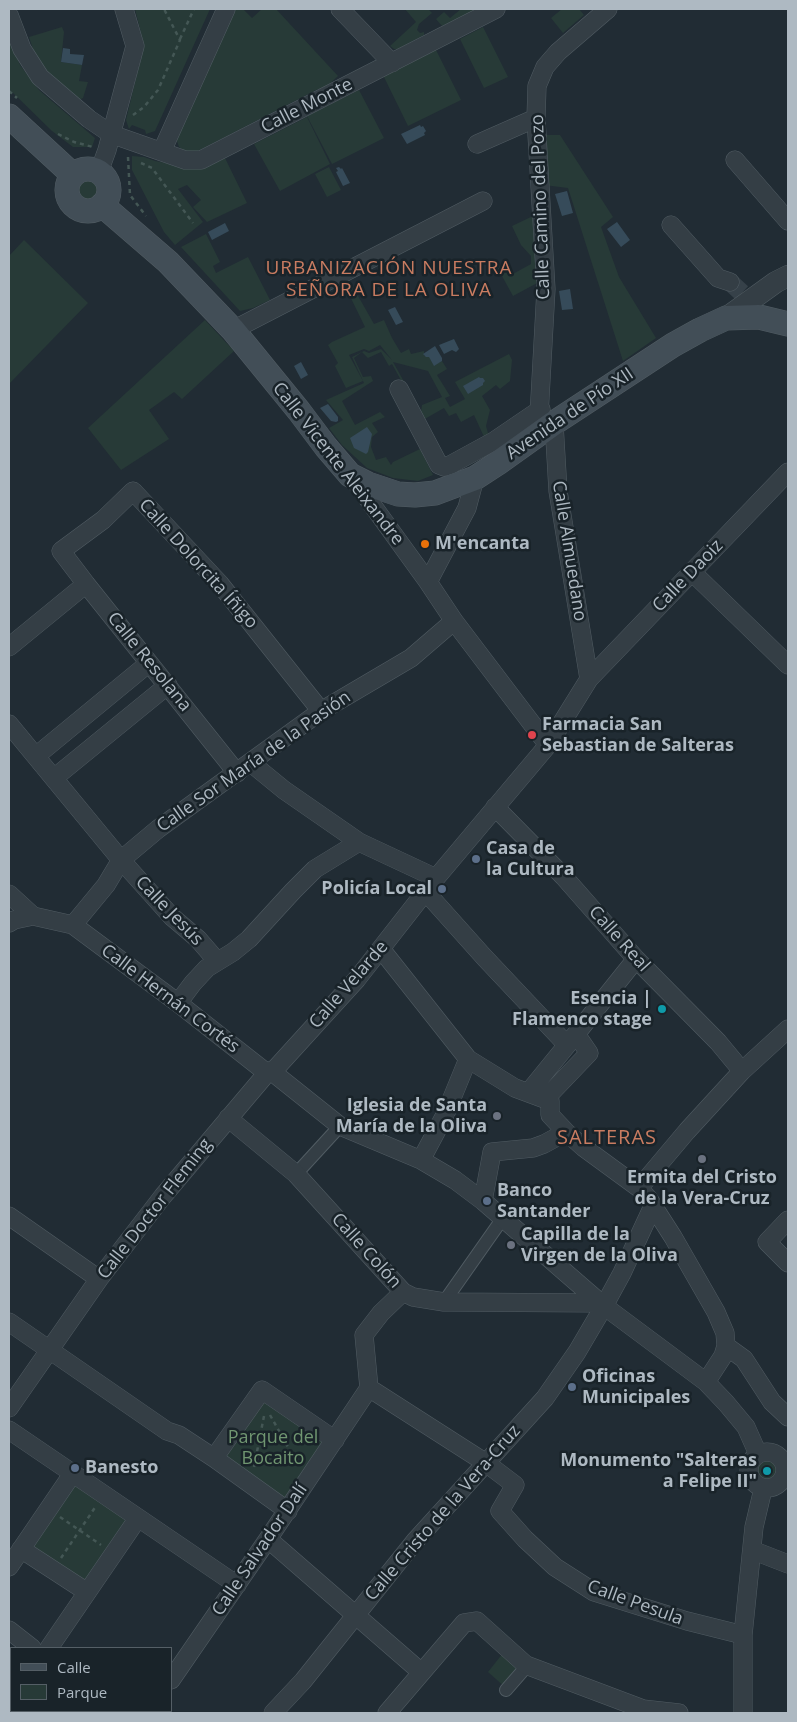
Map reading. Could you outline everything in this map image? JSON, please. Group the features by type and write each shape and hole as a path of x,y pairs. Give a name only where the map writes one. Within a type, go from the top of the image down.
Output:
{"main road":[{"path":"9,116 73,175"},
{"path":"85,169 99,172 108,183 109,190 108,196 102,205 88,211 75,207 70,202 67,188 73,175 85,169"},
{"name":"Calle Vicente Aleixandre","path":"102,205 168,262 233,330 350,475"},
{"name":"Avenida de Pío XII","path":"350,475 382,490 398,494 415,495 434,492 475,478 498,463 544,422 700,330 726,318 759,317 788,324"}],"street":[{"path":"99,172 135,46 124,9"},
{"path":"162,151 226,9"},
{"path":"340,9 392,63"},
{"name":"Calle Monte","path":"9,15 22,49 40,77 89,119 111,134 185,160 200,160 496,9"},
{"name":"Calle Camino del Pozo","path":"544,422 546,289 536,118 538,86 545,67 558,52 608,9"},
{"path":"477,144 536,118"},
{"path":"734,160 788,221"},
{"path":"233,330 483,201"},
{"path":"671,225 718,278 740,292"},
{"path":"726,318 740,292 776,282 788,276"},
{"path":"399,389 440,465 444,467 494,441 544,422"},
{"name":"Calle Almuedano","path":"544,422 558,491 589,679"},
{"name":"Calle Daoiz","path":"495,808 548,745 589,679 788,472"},
{"name":"Calle Vicente Aleixandre","path":"350,475 454,621 548,745"},
{"path":"428,582 467,508 475,478"},
{"name":"Calle Dolorcita Íñigo","path":"61,551 103,520 133,491 220,584 321,711"},
{"name":"Calle Resolana","path":"61,551 149,663 244,768 284,790 359,842 430,884"},
{"path":"692,572 788,665"},
{"path":"9,647 86,584"},
{"name":"Calle Sor María de la Pasión","path":"73,925 106,885 121,860 158,829 321,711 411,658 454,621"},
{"path":"36,756 149,663"},
{"path":"54,778 168,685"},
{"name":"Calle Jesús","path":"9,724 121,860 172,917 198,939 217,961"},
{"name":"Calle Velarde","path":"269,1072 276,1068 357,979 430,884 495,808"},
{"name":"Calle Real","path":"495,808 564,877 636,958 718,1042 742,1071"},
{"path":"178,1003 207,968 233,952 249,939 316,869 359,842"},
{"path":"430,884 484,957 588,1053 545,1099"},
{"path":"9,894 33,916"},
{"path":"9,923 33,916 73,925"},
{"name":"Calle Hernán Cortés","path":"73,925 340,1126 421,1160 455,1180 483,1200 601,1304 706,1382 746,1427 758,1454"},
{"path":"381,949 468,1060 515,1088 550,1101 550,1115 566,1132 583,1147 639,1188 653,1206 716,1312 725,1333 726,1346 723,1356 706,1382"},
{"path":"528,1093 636,958"},
{"path":"639,1188 687,1131 742,1071 787,1032"},
{"path":"421,1160 445,1116 468,1060"},
{"name":"Calle Doctor Fleming","path":"9,1408 48,1349 163,1196 269,1072"},
{"name":"Calle Colón","path":"228,1118 296,1174 403,1292 413,1297 444,1302 601,1304"},
{"path":"296,1174 340,1126"},
{"path":"483,1200 492,1152 533,1148 566,1132"},
{"name":"Calle Cristo de la Vera-Cruz","path":"273,1713 303,1681 415,1541 545,1398 576,1352 601,1304 622,1273 653,1206"},
{"path":"9,1216 99,1279"},
{"path":"444,1302 503,1218"},
{"path":"788,1220 767,1242 788,1263"},
{"path":"403,1292 381,1313 364,1335 369,1388 486,1464"},
{"path":"9,1322 166,1431 179,1435 214,1458 288,1511"},
{"path":"726,1346 744,1359 772,1402 788,1417"},
{"name":"Calle Salvador Dalí","path":"172,1679 288,1511 369,1388"},
{"path":"214,1458 262,1390 335,1440"},
{"path":"9,1430 237,1585"},
{"path":"770,1452 786,1463 786,1474 780,1484 769,1489 763,1489 752,1482 749,1476 750,1463 758,1454 770,1452"},
{"name":"Calle Pesula","path":"486,1464 515,1485 500,1511 525,1539 555,1567 594,1592 687,1622 743,1635"},
{"path":"9,1567 73,1474"},
{"path":"743,1713 743,1635 754,1527 763,1489"},
{"path":"50,1647 138,1518"},
{"path":"268,1539 421,1672"},
{"path":"21,1549 87,1592"},
{"path":"752,1550 788,1564"},
{"path":"387,1713 464,1623 476,1621 527,1666 643,1711 680,1713"},
{"path":"9,1630 31,1647"},
{"path":"506,1690 527,1666"}],"path":[{"path":"164,9 180,40"},
{"path":"132,116 144,108 158,90 194,9"},
{"path":"142,144 141,163 152,168 193,223"},
{"path":"251,1485 265,1407 307,1482"},
{"path":"53,1570 103,1494"},
{"path":"48,1510 113,1554"}],"green space":[{"path":"135,9 210,9 155,131 146,134 145,130 132,125 129,129 126,120 144,45"},
{"path":"233,9 243,9 252,18 262,9 276,9 338,76 321,92 318,89 196,152 187,153 179,147 176,138"},
{"path":"405,9 428,9 432,13 419,24 417,30 420,33 424,32 424,35 398,49 394,49 390,46 416,22"},
{"path":"461,9 481,9 442,26 436,19 444,12 450,18"},
{"path":"562,9 579,9 584,15 563,33 551,18"},
{"path":"62,27 64,32 61,62 82,65 79,81 88,82 83,98 77,101 38,64 29,37"},
{"path":"483,27 508,77 484,88 460,39"},
{"path":"9,38 20,65 39,90 95,138 92,147 73,147 52,131 9,89"},
{"path":"435,48 461,100 408,126 383,75"},
{"path":"359,90 384,138 332,164 307,116"},
{"path":"307,117 330,164 280,191 254,144"},
{"path":"546,135 560,135 613,217 601,227 619,277 656,338 623,361 568,188 544,185"},
{"path":"132,156 201,169 225,158 247,203 207,222 193,207 201,200 187,185 178,189 203,222 175,245 164,232 132,170"},
{"path":"329,167 341,190 327,197 315,174"},
{"path":"87,173 94,174 99,178 103,183 103,197 99,202 94,206 87,207 80,206 75,202 71,197 70,190 71,183 75,178 80,174"},
{"path":"533,216 539,282 513,296 497,267 504,263 511,275 531,264 531,256 521,245 512,226"},
{"path":"206,234 220,262 213,266 216,273 248,257 270,300 253,308 240,311 181,247"},
{"path":"24,240 88,303 9,384 9,256"},
{"path":"349,280 374,324 384,320 401,353 409,349 411,354 424,351 424,356 429,356 434,365 442,361 447,369 437,375 450,396 445,398 450,407 465,399 455,382 509,354 512,360 510,381 500,389 496,385 482,396 490,410 486,426 489,437 485,439 474,415 461,422 456,413 449,416 444,408 423,420 392,364 389,366 381,352 368,358 362,352 369,353 381,349 392,360 380,345 369,351 364,349 349,355 363,381 346,388 335,366 338,363 328,345 365,327 343,282","holes":["393,362 428,371 442,397 422,405 421,412"]},
{"path":"205,320 234,351 182,399 174,392 149,410 169,439 121,470 88,428"},
{"path":"362,352 354,358 363,377 371,376 373,381 342,401 355,425 380,412 385,417 372,423 378,432 372,437 371,447 376,460 386,457 391,465 393,462 420,449 433,475 418,481 393,478 367,468 342,445 329,428 343,420 326,400 364,383 352,357"},
{"name":"Parque del Bocaito","path":"262,1390 335,1440 287,1511 214,1458"},
{"path":"767,1456 778,1460 782,1471 778,1482 767,1486 756,1482 752,1471 756,1460"},
{"path":"73,1473 138,1518 87,1592 21,1549"},
{"path":"507,1648 526,1665 506,1688 488,1672"}],"water":[{"path":"63,48 70,49 70,54 84,55 82,65 61,62"},
{"path":"420,125 426,131 425,135 407,144 401,134"},
{"path":"336,168 342,168 350,183 343,186 336,172 338,171"},
{"path":"567,191 573,213 562,216 555,194"},
{"path":"617,222 630,240 621,247 607,229"},
{"path":"225,223 229,231 212,240 208,232"},
{"path":"570,289 573,309 562,310 559,291"},
{"path":"395,307 403,322 396,325 388,310"},
{"path":"454,339 459,349 456,352 452,350 444,354 439,345"},
{"path":"435,346 442,361 434,366 429,357 423,354"},
{"path":"301,362 308,375 301,379 294,366"},
{"path":"479,377 485,381 483,385 468,394 463,386"},
{"path":"328,404 338,417 338,421 331,421 320,408"},
{"path":"367,427 372,434 366,454 354,448 350,438"}],"tunnel":[{"path":"730,282 742,293"}],"place":[{"name":"M'encanta","path":"425,544"},
{"name":"Farmacia San Sebastian de Salteras","path":"532,735"},
{"name":"Casa de la Cultura","path":"476,859"},
{"name":"Policía Local","path":"442,889"},
{"name":"Esencia | Flamenco stage","path":"662,1009"},
{"name":"Iglesia de Santa María de la Oliva","path":"497,1116"},
{"name":"Ermita del Cristo de la Vera-Cruz","path":"702,1159"},
{"name":"Banco Santander","path":"487,1201"},
{"name":"Capilla de la Virgen de la Oliva","path":"511,1245"},
{"name":"Oficinas Municipales","path":"572,1387"},
{"name":"Banesto","path":"75,1468"},
{"name":"Monumento \"Salteras a Felipe II\"","path":"767,1471"}],"district":[{"name":"URBANIZACIÓN NUESTRA SEÑORA DE LA OLIVA","path":"389,280"},
{"name":"SALTERAS","path":"607,1138"}]}
